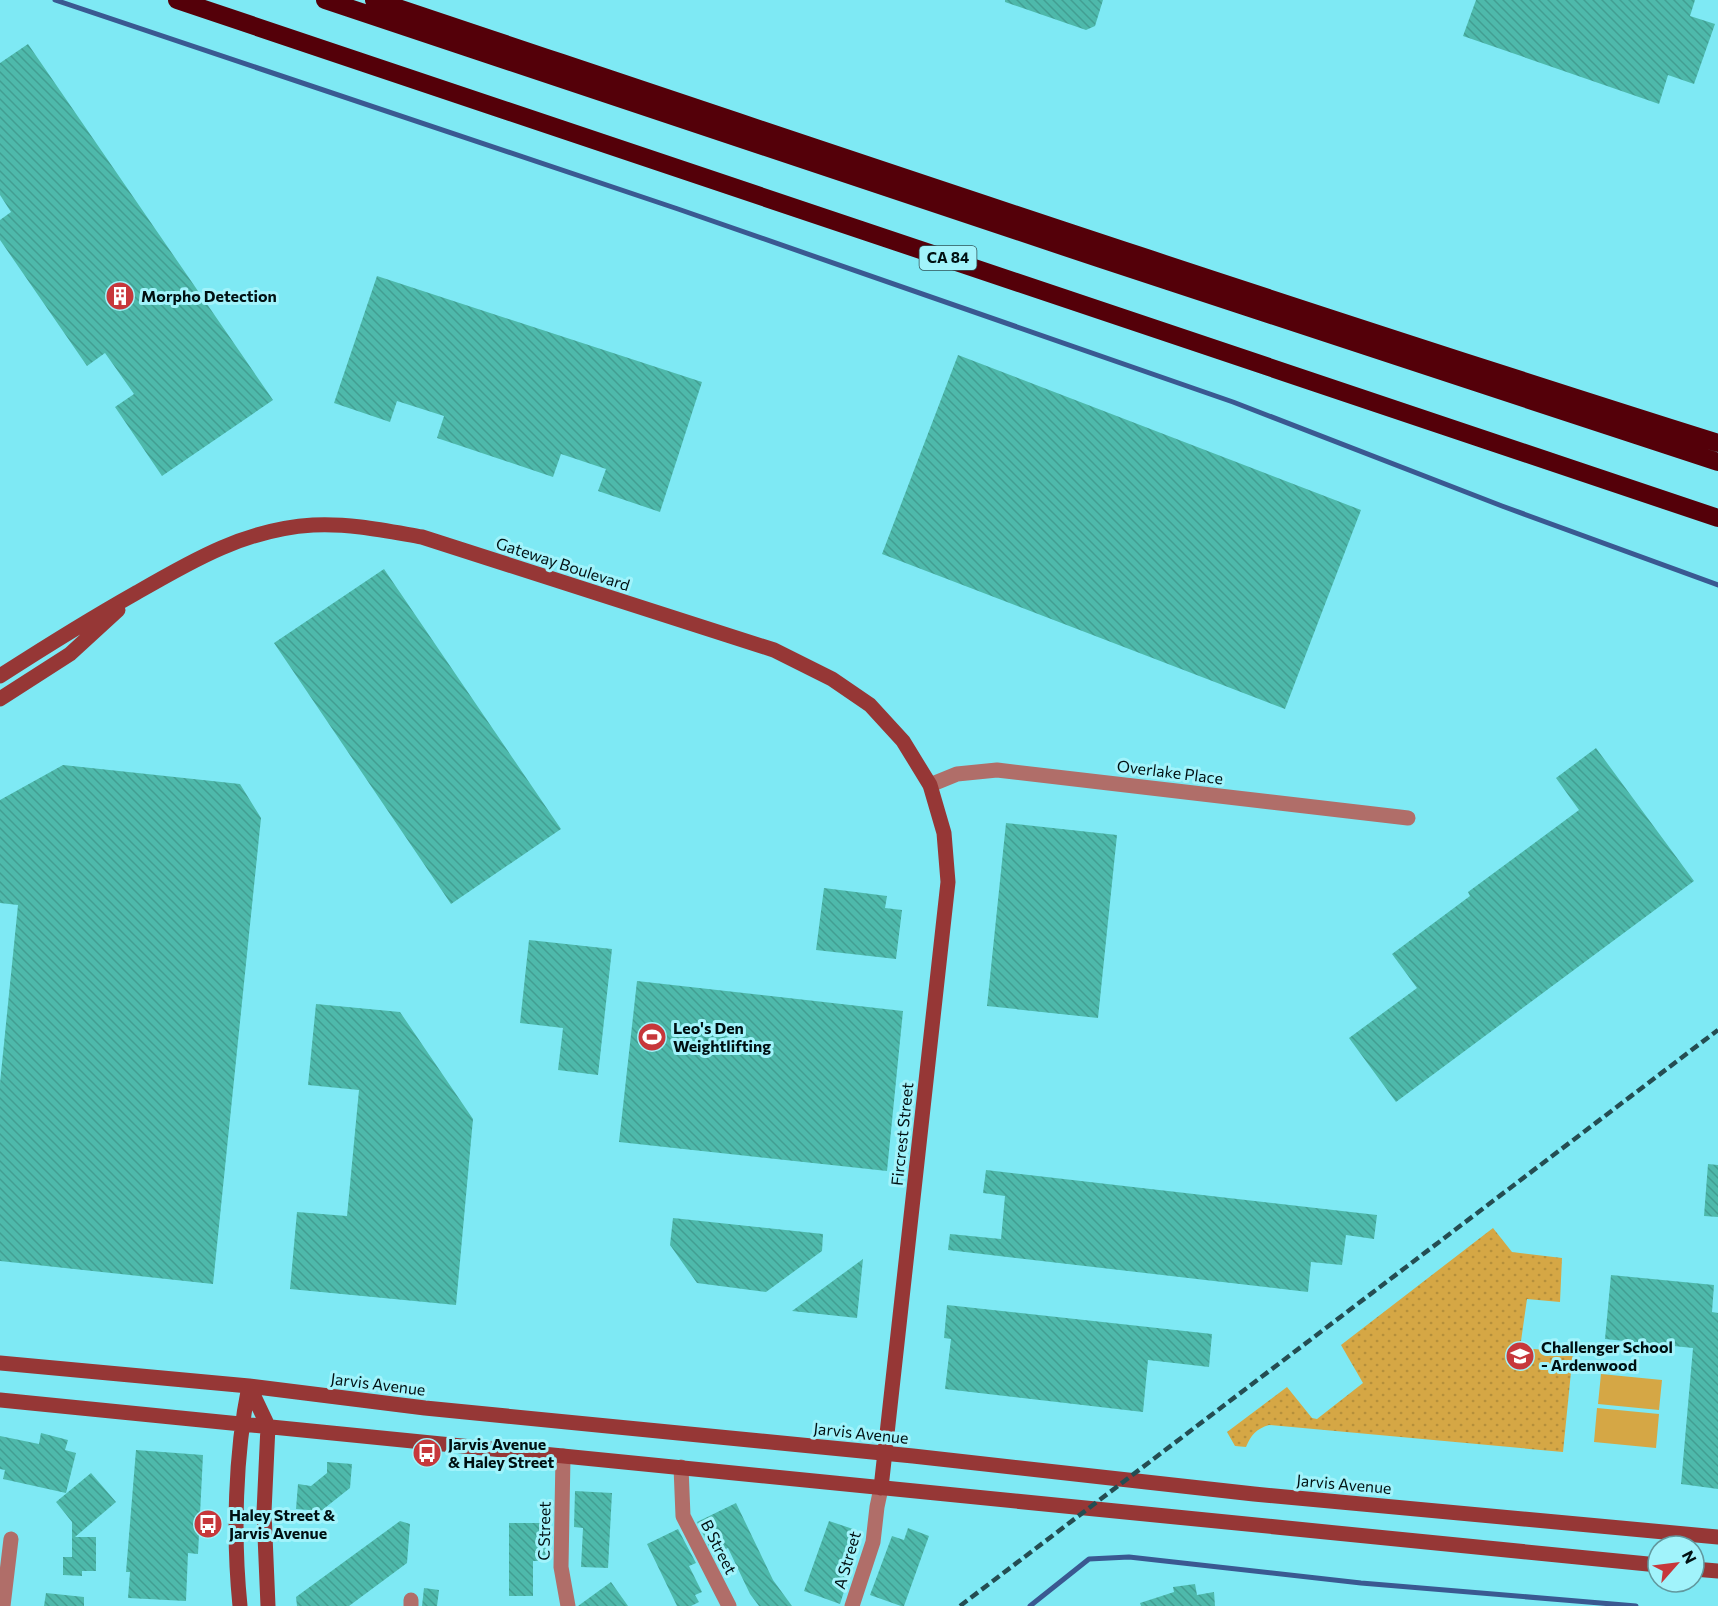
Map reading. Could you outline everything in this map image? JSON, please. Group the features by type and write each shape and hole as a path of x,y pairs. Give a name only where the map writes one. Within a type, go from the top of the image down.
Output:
{"highway":[{"name":"CA 84","path":"177,0 1718,518"},
{"path":"326,0 1718,462"},
{"path":"374,0 852,162 1449,358 1718,443"}],"main road":[{"name":"Gateway Boulevard","path":"0,676 59,637 186,563 257,534 314,525 365,527 422,537 774,650 822,674 870,705 903,741 930,785"},
{"name":"Gateway Boulevard","path":"0,699 70,654 140,590"},
{"name":"Fircrest Street","path":"881,1488 948,882 944,832 930,785"},
{"name":"Jarvis Avenue","path":"0,1363 249,1386 425,1408 885,1453 1254,1494 1718,1537"},
{"path":"240,1606 237,1579 237,1508 242,1424 249,1386"},
{"path":"249,1386 268,1426 264,1512 268,1606"},
{"path":"0,1400 1646,1564"}],"street":[{"name":"Overlake Place","path":"930,785 957,774 997,770 1408,818"},
{"name":"C Street","path":"563,1456 561,1567 568,1606"},
{"name":"B Street","path":"681,1467 683,1516 729,1606"},
{"name":"A Street","path":"852,1606 873,1542 881,1488"},
{"path":"3,1606 11,1539"}],"shaded area":[{"path":"1493,1228 1512,1252 1562,1258 1560,1302 1527,1299 1520,1348 1573,1352 1563,1452 1269,1425 1254,1433 1246,1447 1235,1446 1227,1432 1287,1387 1312,1418 1317,1419 1363,1383 1341,1345"},
{"path":"1601,1374 1662,1380 1659,1410 1598,1404"},
{"path":"1597,1408 1659,1414 1656,1448 1594,1442"}],"building":[{"path":"1005,0 1103,0 1095,26 1086,30 1005,2"},
{"path":"1476,0 1695,0 1690,16 1715,24 1694,84 1668,75 1659,104 1463,36"},
{"name":"Morpho Detection","path":"28,44 273,400 162,476 115,407 134,394 105,353 87,366 0,240 0,220 11,212 0,195 0,63"},
{"path":"377,276 702,382 660,512 598,491 606,469 561,454 553,477 437,438 444,416 397,401 390,422 334,403"},
{"path":"958,355 1361,510 1285,709 882,554"},
{"path":"384,569 561,829 451,904 274,643"},
{"path":"1596,748 1694,881 1396,1102 1349,1038 1417,988 1392,954 1470,896 1468,892 1579,810 1556,778"},
{"path":"63,765 240,784 261,818 213,1284 0,1261 0,1083 18,905 0,903 0,800"},
{"path":"1006,823 1117,835 1098,1018 987,1006"},
{"path":"824,888 887,896 885,908 902,910 896,959 816,950"},
{"path":"529,940 612,949 598,1075 558,1070 563,1028 520,1023"},
{"path":"637,981 903,1011 887,1171 619,1142"},
{"path":"316,1004 400,1012 473,1119 456,1305 290,1289 297,1212 347,1216 359,1090 308,1085"},
{"path":"1708,1164 1718,1165 1718,1217 1704,1216"},
{"path":"986,1170 1377,1215 1374,1239 1346,1235 1342,1265 1311,1262 1308,1292 948,1250 950,1234 1001,1239 1005,1196 983,1193"},
{"path":"673,1218 823,1234 822,1251 766,1292 697,1283 670,1245"},
{"path":"863,1259 857,1318 792,1311"},
{"path":"1611,1275 1714,1285 1712,1312 1718,1313 1718,1489 1681,1484 1693,1348 1605,1339"},
{"path":"947,1305 1212,1334 1209,1367 1148,1360 1143,1412 945,1389 951,1339 944,1338"},
{"path":"41,1433 68,1440 65,1450 76,1453 66,1493 3,1479 5,1470 0,1469 0,1436 39,1444"},
{"path":"136,1450 203,1455 198,1554 188,1553 186,1601 128,1598 130,1572 126,1572"},
{"path":"327,1462 352,1464 350,1488 321,1511 296,1509 298,1484 311,1486 327,1473"},
{"path":"91,1473 116,1502 75,1537 96,1537 96,1571 82,1571 82,1576 63,1575 63,1557 72,1557 72,1522 56,1502"},
{"path":"575,1491 612,1493 608,1568 581,1567 583,1528 574,1527"},
{"path":"736,1503 773,1580 792,1606 759,1606 750,1594 728,1548 713,1554 697,1522"},
{"path":"400,1521 410,1524 407,1563 349,1606 297,1606 296,1597"},
{"path":"829,1521 853,1529 842,1563 852,1567 840,1604 804,1591"},
{"path":"509,1523 548,1523 548,1561 533,1561 533,1596 509,1596"},
{"path":"908,1528 929,1536 904,1606 901,1606 870,1595 892,1536 904,1540"},
{"path":"678,1529 696,1563 689,1566 702,1592 695,1595 699,1602 691,1606 677,1606 647,1544"},
{"path":"611,1582 628,1606 578,1606"},
{"path":"1195,1584 1197,1595 1214,1592 1215,1606 1141,1606 1140,1603 1174,1592 1173,1587"},
{"path":"424,1588 439,1590 437,1606 422,1606"},
{"path":"46,1593 84,1597 84,1606 44,1606"}],"waterway":[{"path":"55,0 678,209 1233,402 1502,506 1718,585"},
{"path":"1030,1606 1089,1559 1129,1557 1361,1583 1636,1606"}],"railway":[{"path":"960,1606 1718,1030"}],"place":[{"name":"Morpho Detection","path":"120,296"},
{"name":"Leo's Den Weightlifting","path":"652,1037"},
{"name":"Challenger School - Ardenwood","path":"1520,1356"},
{"name":"Jarvis Avenue & Haley Street","path":"427,1453"},
{"name":"Haley Street & Jarvis Avenue","path":"208,1524"}]}
